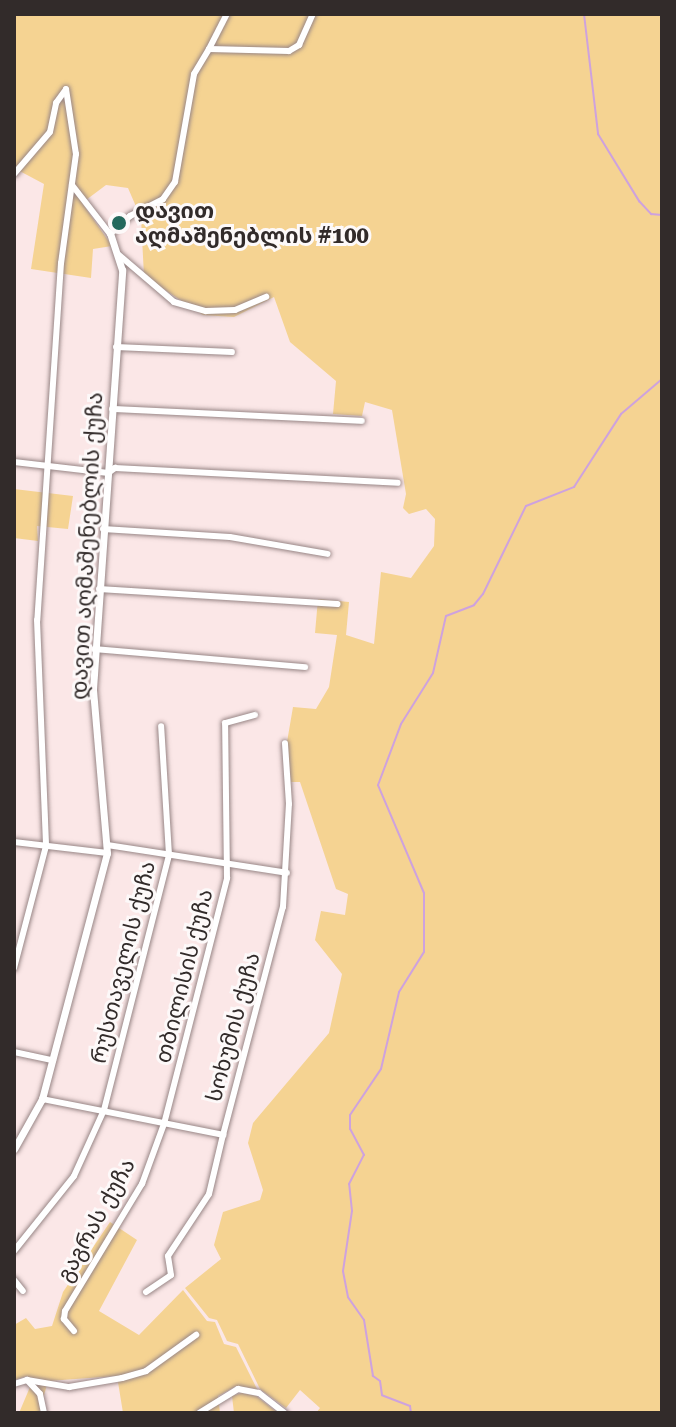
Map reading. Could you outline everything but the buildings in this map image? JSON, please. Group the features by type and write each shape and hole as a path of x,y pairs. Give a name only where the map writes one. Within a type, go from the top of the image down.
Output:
{"street":[{"path":"110,234 130,216 163,199 175,182 185,105 194,74 227,14"},
{"path":"209,49 289,51 299,45 313,14"},
{"path":"14,174 50,132 56,103 66,89 76,154 46,466 37,620 46,846 14,968"},
{"name":"დავით აღმაშენებლის ქუჩა","path":"14,1149 42,1099 107,849 94,649 116,347 119,255 110,234 72,185"},
{"path":"119,255 174,302 206,311 235,310 266,297"},
{"path":"116,347 232,352"},
{"path":"112,409 362,421"},
{"path":"14,462 108,473 115,468 398,483"},
{"path":"103,529 230,537 328,554"},
{"path":"99,589 338,604"},
{"path":"94,649 305,667"},
{"name":"თბილისის ქუჩა","path":"164,1124 220,917 228,863 225,723 255,715"},
{"name":"რუსთაველის ქუჩა","path":"14,1251 74,1176 104,1110 169,855 161,726"},
{"name":"სოხუმის ქუჩა","path":"42,1099 223,1135 287,873 285,743"},
{"path":"14,842 169,855 287,873"},
{"path":"14,1052 53,1060"},
{"name":"გაგრას ქუჩა","path":"74,1331 64,1319 65,1311 142,1184 164,1124"},
{"path":"146,1292 171,1275 168,1256 209,1194 223,1135"},
{"path":"14,1280 23,1291"},
{"path":"14,1384 27,1380 69,1387 122,1378 146,1371 196,1335"},
{"path":"27,1380 44,1403 44,1413"},
{"path":"199,1413 238,1389 259,1393 285,1413"}],"shaded area":[{"path":"14,14 662,14 662,1413 316,1413 320,1408 300,1390 286,1408 260,1389 238,1344 227,1341 217,1320 209,1318 185,1288 221,1259 214,1245 223,1212 260,1200 263,1190 248,1143 253,1123 329,1033 342,974 315,940 321,911 345,915 348,894 336,889 300,782 291,782 287,742 293,707 316,709 329,687 337,635 315,633 318,599 349,602 346,635 374,644 381,572 411,578 434,546 435,519 426,509 409,514 403,508 406,494 392,410 365,402 362,416 333,414 336,381 290,342 274,297 234,317 203,315 144,276 141,218 128,188 106,185 82,203 112,246 93,249 91,278 31,269 44,184 14,168"},
{"path":"14,489 73,496 68,529 37,526 38,541 14,538"},
{"path":"110,1222 137,1240 99,1311 139,1335 183,1290 207,1321 215,1322 224,1344 236,1347 257,1389 236,1386 218,1396 220,1413 123,1413 117,1376 48,1381 39,1413 19,1413 30,1387 27,1376 14,1380 14,1325 26,1318 35,1329 52,1326 63,1292"},
{"path":"242,1393 256,1396 278,1413 234,1413 232,1396"}],"waterway":[{"path":"584,14 598,134 639,201 651,214 662,215"},
{"path":"411,1413 410,1406 382,1395 380,1381 373,1376 364,1320 348,1297 343,1271 352,1211 349,1184 364,1155 350,1129 350,1115 381,1069 399,992 424,952 424,893 378,785 401,724 433,673 446,616 474,605 483,594 526,506 574,487 621,414 662,379"}],"place":[{"name":"დავით აღმაშენებლის #100","path":"119,223"}]}
